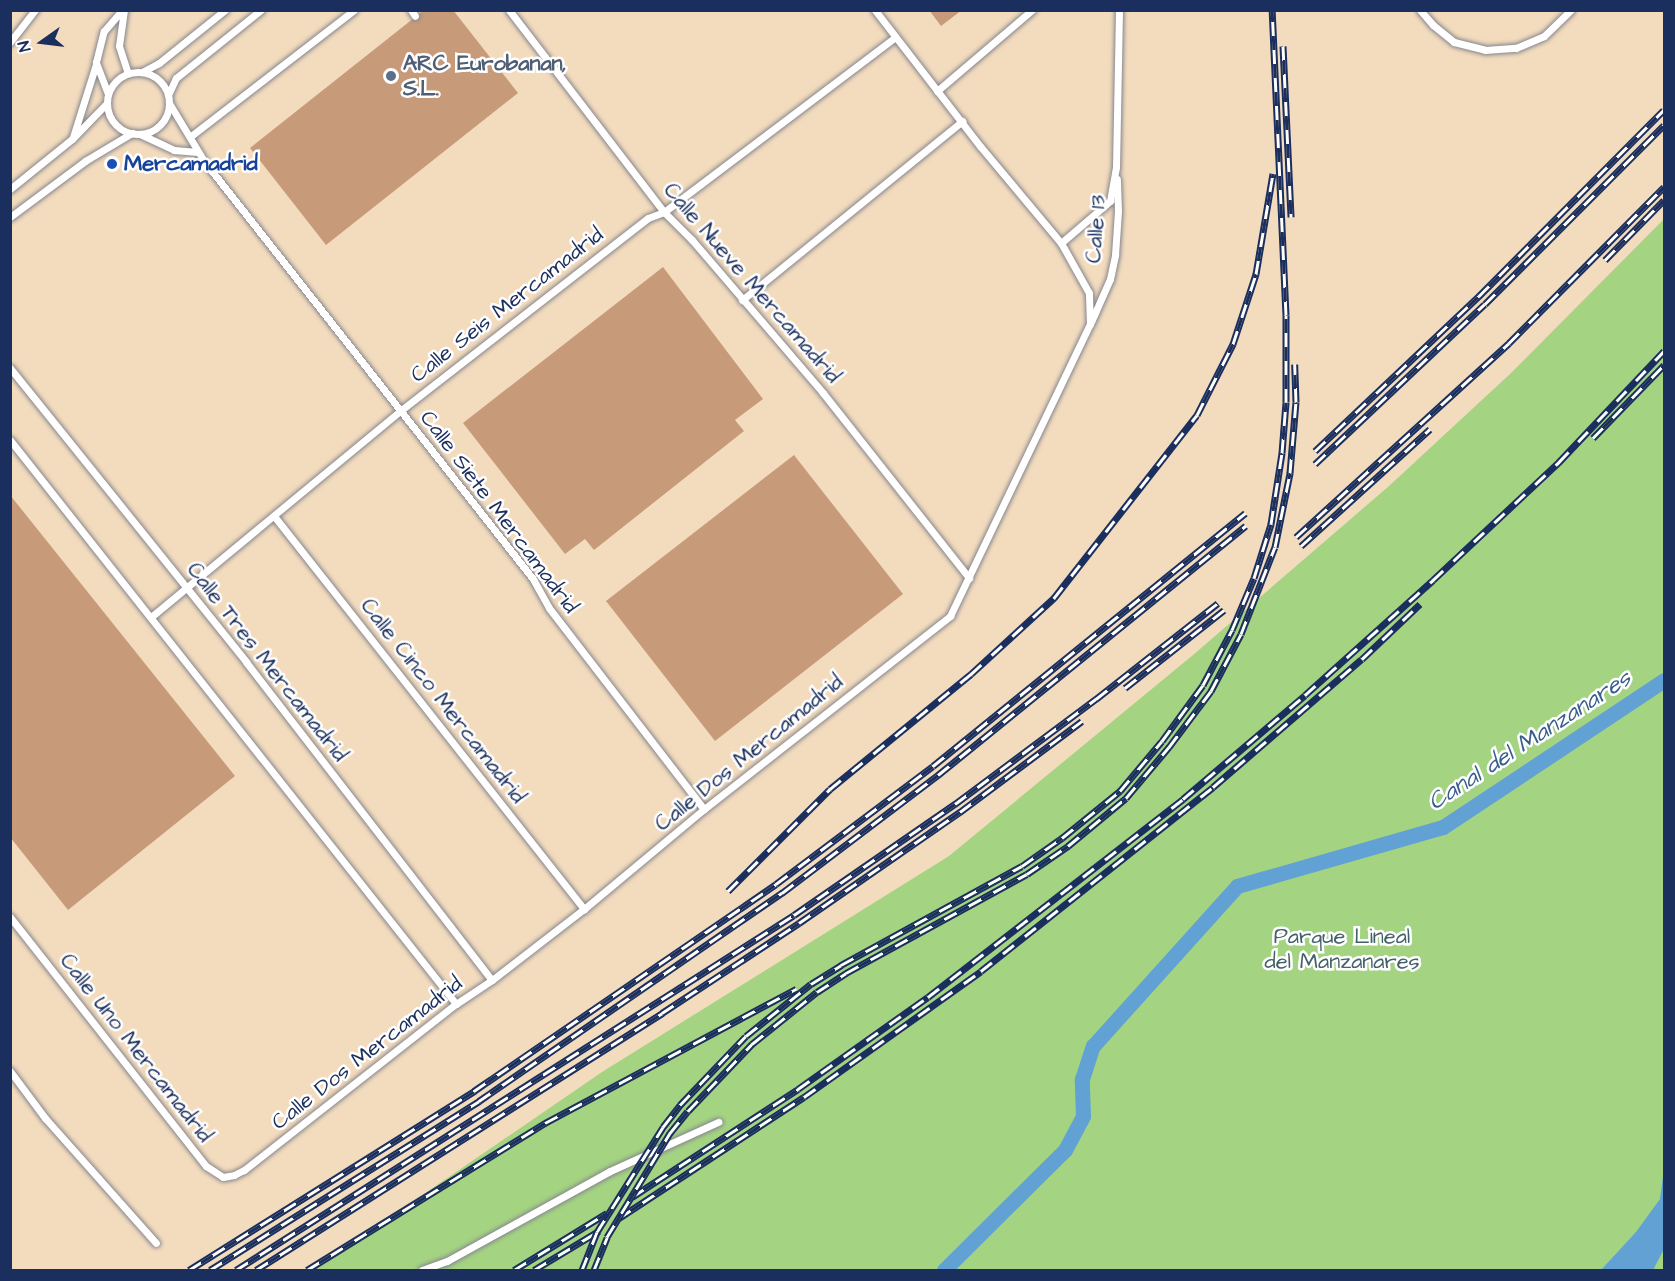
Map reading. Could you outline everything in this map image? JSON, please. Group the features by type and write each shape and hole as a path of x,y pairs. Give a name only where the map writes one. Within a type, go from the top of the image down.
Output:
{"lane":[{"path":"10,42 35,10"},
{"path":"72,139 104,32 123,10"},
{"path":"123,10 119,46 128,73"},
{"path":"198,152 174,150 113,121 107,103 108,94 116,81 128,73 142,72 159,63 225,10"},
{"path":"168,94 176,78 261,10"},
{"path":"191,136 354,10"},
{"name":"Calle Nueve Mercamadrid","path":"509,10 664,212 692,240 823,393 969,578"},
{"name":"Calle Dos Mercamadrid","path":"244,1170 456,1004 492,980 585,909 704,809 950,616 1090,324 1089,293 1061,243 875,10"},
{"path":"937,90 1032,10"},
{"name":"Calle 13","path":"1090,324 1110,279 1115,255 1118,211 1116,167 1119,10"},
{"path":"1420,10 1433,25 1455,42 1485,50 1516,48 1544,36 1571,10"},
{"name":"Calle Seis Mercamadrid","path":"151,617 400,411 648,218 664,212 895,37"},
{"path":"96,62 108,94"},
{"path":"10,217 85,161 135,133 159,125 169,104 168,94 158,80 142,72"},
{"path":"10,189 72,139 107,103"},
{"name":"Calle Siete Mercamadrid","path":"169,104 191,136 198,152 533,579 549,608 704,809"},
{"path":"742,300 962,121"},
{"name":"Calle 13","path":"1061,243 1110,201 1116,167"},
{"name":"Calle Tres Mercamadrid","path":"10,368 260,681 492,980"},
{"path":"10,440 456,1004"},
{"name":"Calle Cinco Mercamadrid","path":"274,516 585,909"},
{"name":"Calle Uno Mercamadrid","path":"10,917 206,1166 223,1177 244,1170"},
{"path":"10,1071 45,1118 156,1243"},
{"path":"422,1270 447,1261 610,1171 718,1122"}],"green space":[{"name":"Parque Lineal del Manzanares","path":"1664,219 1664,1270 313,1270 602,1072 949,856 1193,655 1389,486 1510,374"}],"water":[{"path":"1664,1169 1664,1249 1653,1270 1601,1270 1636,1232 1660,1199"}],"building":[{"path":"424,10 453,10 518,93 326,245 250,148"},
{"path":"929,10 962,10 941,26"},
{"path":"663,267 763,399 735,420 744,431 594,550 585,539 565,554 463,423"},
{"path":"794,455 903,594 715,741 606,601"},
{"path":"10,495 235,776 68,910 10,837"}],"waterway":[{"name":"Canal del Manzanares","path":"944,1270 1065,1150 1083,1116 1082,1079 1093,1046 1237,886 1443,827 1664,680"}],"railway":[{"path":"582,1270 597,1232 663,1127 680,1105 746,1036 811,984 841,965 1022,866 1062,838 1120,791 1162,741 1203,685 1232,630 1254,578 1271,524 1282,453 1286,402 1286,315 1272,10"},
{"path":"1283,46 1291,217"},
{"path":"1315,451 1479,296 1664,110"},
{"path":"1315,464 1485,304 1664,125"},
{"path":"728,891 830,789 971,674 1054,598 1197,415 1233,344 1256,274 1273,173"},
{"path":"1296,537 1509,343 1664,187"},
{"path":"1605,260 1664,200"},
{"path":"632,1197 798,1089 928,997 1183,799 1305,695 1433,580 1559,462 1664,351"},
{"path":"594,1270 607,1237 670,1133 752,1044 817,992 846,973 1027,874 1068,846 1126,798 1169,747 1211,691 1241,634 1275,547 1290,473 1296,402 1295,364"},
{"path":"1593,438 1664,365"},
{"path":"1301,546 1430,429"},
{"path":"189,1270 474,1091 776,884 933,766 1245,513"},
{"path":"210,1270 479,1101 782,893 938,775 1246,526"},
{"path":"236,1270 794,915 955,804 1096,699 1218,603"},
{"path":"619,1218 804,1097 981,971 1213,787 1362,659 1420,604"},
{"path":"1125,688 1224,610"},
{"path":"256,1270 662,1013 799,923 960,812 1082,721"},
{"path":"307,1270 545,1123 796,989"},
{"path":"514,1270 607,1213"},
{"path":"534,1270 599,1231"}],"place":[{"name":"ARC Eurobanan, S.L.","path":"391,76"},
{"name":"Mercamadrid","path":"112,164"}]}
